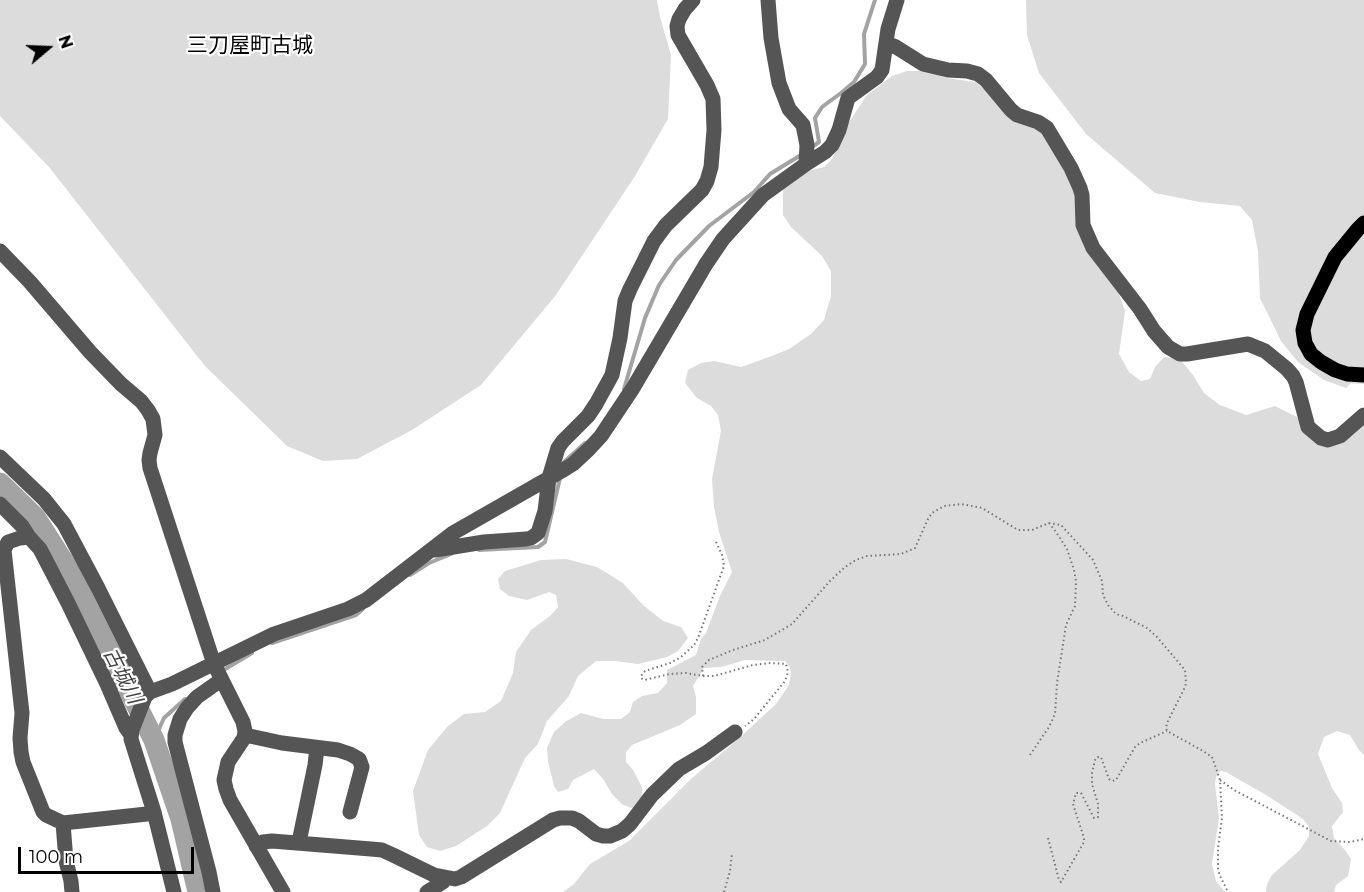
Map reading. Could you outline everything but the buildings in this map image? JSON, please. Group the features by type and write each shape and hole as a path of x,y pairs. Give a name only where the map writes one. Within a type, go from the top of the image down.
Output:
{"main road":[{"path":"1364,223 1335,257 1307,314 1303,330 1305,343 1311,354 1321,362 1347,374 1364,375"}],"street":[{"path":"429,551 484,542 526,539 535,536 541,529 556,474 558,448 588,416 612,375 625,301 630,289 654,241 666,225 702,190 707,181 711,167 714,130 713,99 678,35 677,26 685,9 693,0"},
{"path":"768,0 771,38 779,84 789,109 803,125 807,145 806,164"},
{"path":"213,892 175,742 180,719 187,708 218,672 274,634 348,609 366,600 453,534 573,464 601,436 633,388 723,239 763,195 832,145 848,98 877,77 882,70 888,29 897,0"},
{"path":"886,43 923,64 978,74 1017,115 1038,122 1047,128 1080,188 1083,225 1093,248 1168,347 1180,354 1240,344 1248,344 1264,351 1293,376 1308,428 1321,438 1328,440 1340,436 1364,415"},
{"path":"0,251 90,352 148,410 155,428 150,453 150,468 218,672 243,722 245,731 245,735 228,762 224,780 230,800 283,892"},
{"path":"0,457 44,499 64,524 148,694"},
{"path":"0,504 22,526 40,549 107,684 126,728 131,732"},
{"path":"30,537 8,542 4,550 22,713 21,752 43,812 63,823 154,812"},
{"path":"174,892 154,812 132,744 131,732 148,694 218,672"},
{"path":"256,846 272,841 382,850 434,875 454,879 461,877 553,820 560,818 579,821 596,834 603,836 622,831 652,795 679,770 735,732"},
{"path":"245,735 273,742 338,750 350,754 361,762 362,767 350,812"},
{"path":"299,842 317,748"},
{"path":"63,823 66,861 72,892"},
{"path":"427,892 443,882 445,878"}],"path":[{"path":"704,676 702,667 709,660 765,640 792,624 845,567 867,556 901,554 915,548 932,513 944,506 961,504 982,508 1018,530 1028,531 1049,523 1061,525 1093,560 1102,581 1104,600 1112,610 1147,628 1185,670 1186,683 1167,723 1167,730"},
{"path":"1030,755 1055,714 1057,682 1066,625 1075,606 1074,570 1067,549 1049,523"},
{"path":"716,542 720,548 724,566 698,638 681,657 645,671 641,678 644,680 686,673 714,676 753,665 783,663 787,666 788,672 785,681 754,719 735,732"},
{"path":"1167,730 1212,758 1220,780 1222,818 1217,859 1220,876 1228,892"},
{"path":"1048,838 1061,882 1084,842 1073,804 1076,793 1081,793 1094,818 1098,817 1098,804 1092,784 1092,773 1097,757 1101,757 1109,779 1116,780 1135,747 1167,730"},
{"path":"1220,780 1244,796 1331,841 1350,842 1364,839"},
{"path":"724,892 732,853"}],"shaded area":[{"path":"0,0 657,0 671,55 668,119 635,176 556,295 481,385 412,430 357,459 323,461 287,446 205,366 49,167 0,116"},
{"path":"1026,0 1364,0 1364,371 1346,388 1324,380 1298,362 1281,341 1260,298 1258,251 1252,220 1240,206 1200,202 1155,193 1086,134 1039,73 1027,35"},
{"path":"907,71 926,71 946,78 975,82 1044,133 1064,165 1125,311 1119,354 1129,372 1141,381 1150,379 1155,367 1164,357 1179,358 1204,393 1220,405 1246,415 1275,406 1297,417 1306,431 1314,438 1364,421 1364,755 1350,735 1337,731 1324,737 1318,754 1332,788 1342,803 1343,812 1332,826 1334,838 1351,859 1348,876 1336,885 1334,892 1266,892 1272,875 1300,850 1309,836 1309,827 1303,819 1266,795 1226,772 1220,771 1215,784 1219,818 1212,864 1216,881 1225,892 563,892 574,884 590,864 629,841 691,779 776,704 789,685 791,672 785,661 745,660 721,667 704,668 693,686 696,697 696,714 680,725 632,745 626,752 626,762 642,787 643,802 636,807 631,808 622,804 594,769 573,780 568,789 558,792 554,786 547,748 554,732 565,722 581,713 603,719 621,719 630,712 633,702 642,696 658,693 667,683 667,670 696,655 732,572 719,532 714,507 712,479 721,431 718,415 711,406 697,398 685,383 688,370 701,363 714,361 741,367 769,357 789,349 811,334 824,320 831,296 831,271 822,256 791,227 783,215 783,189 803,172 824,167 832,159 848,124 866,96 892,76"},
{"path":"566,559 597,567 623,583 643,605 663,621 681,627 688,638 678,651 667,657 638,664 596,661 578,676 569,696 547,721 538,744 525,758 500,813 487,826 456,846 440,851 427,847 419,835 413,791 428,750 447,727 464,714 485,712 501,701 513,673 516,652 531,630 558,607 556,595 549,592 527,600 509,596 500,589 498,579 505,571 541,560"}],"waterway":[{"path":"812,147 819,142 815,118 822,107 854,82 865,64 864,34 875,0"},
{"path":"624,389 645,318 659,285 676,260 709,226 754,192 770,174 801,155"},
{"path":"564,462 585,443"},
{"path":"479,550 538,547 545,542 560,478"},
{"name":"古城川","path":"0,483 35,517 70,572 154,740 181,819 198,892"},
{"path":"410,575 429,563 451,554"},
{"path":"272,643 356,615 363,609"},
{"path":"222,671 252,653"},
{"path":"154,740 164,718 185,699"}],"district":[{"name":"三刀屋町古城","path":"250,46"}]}
